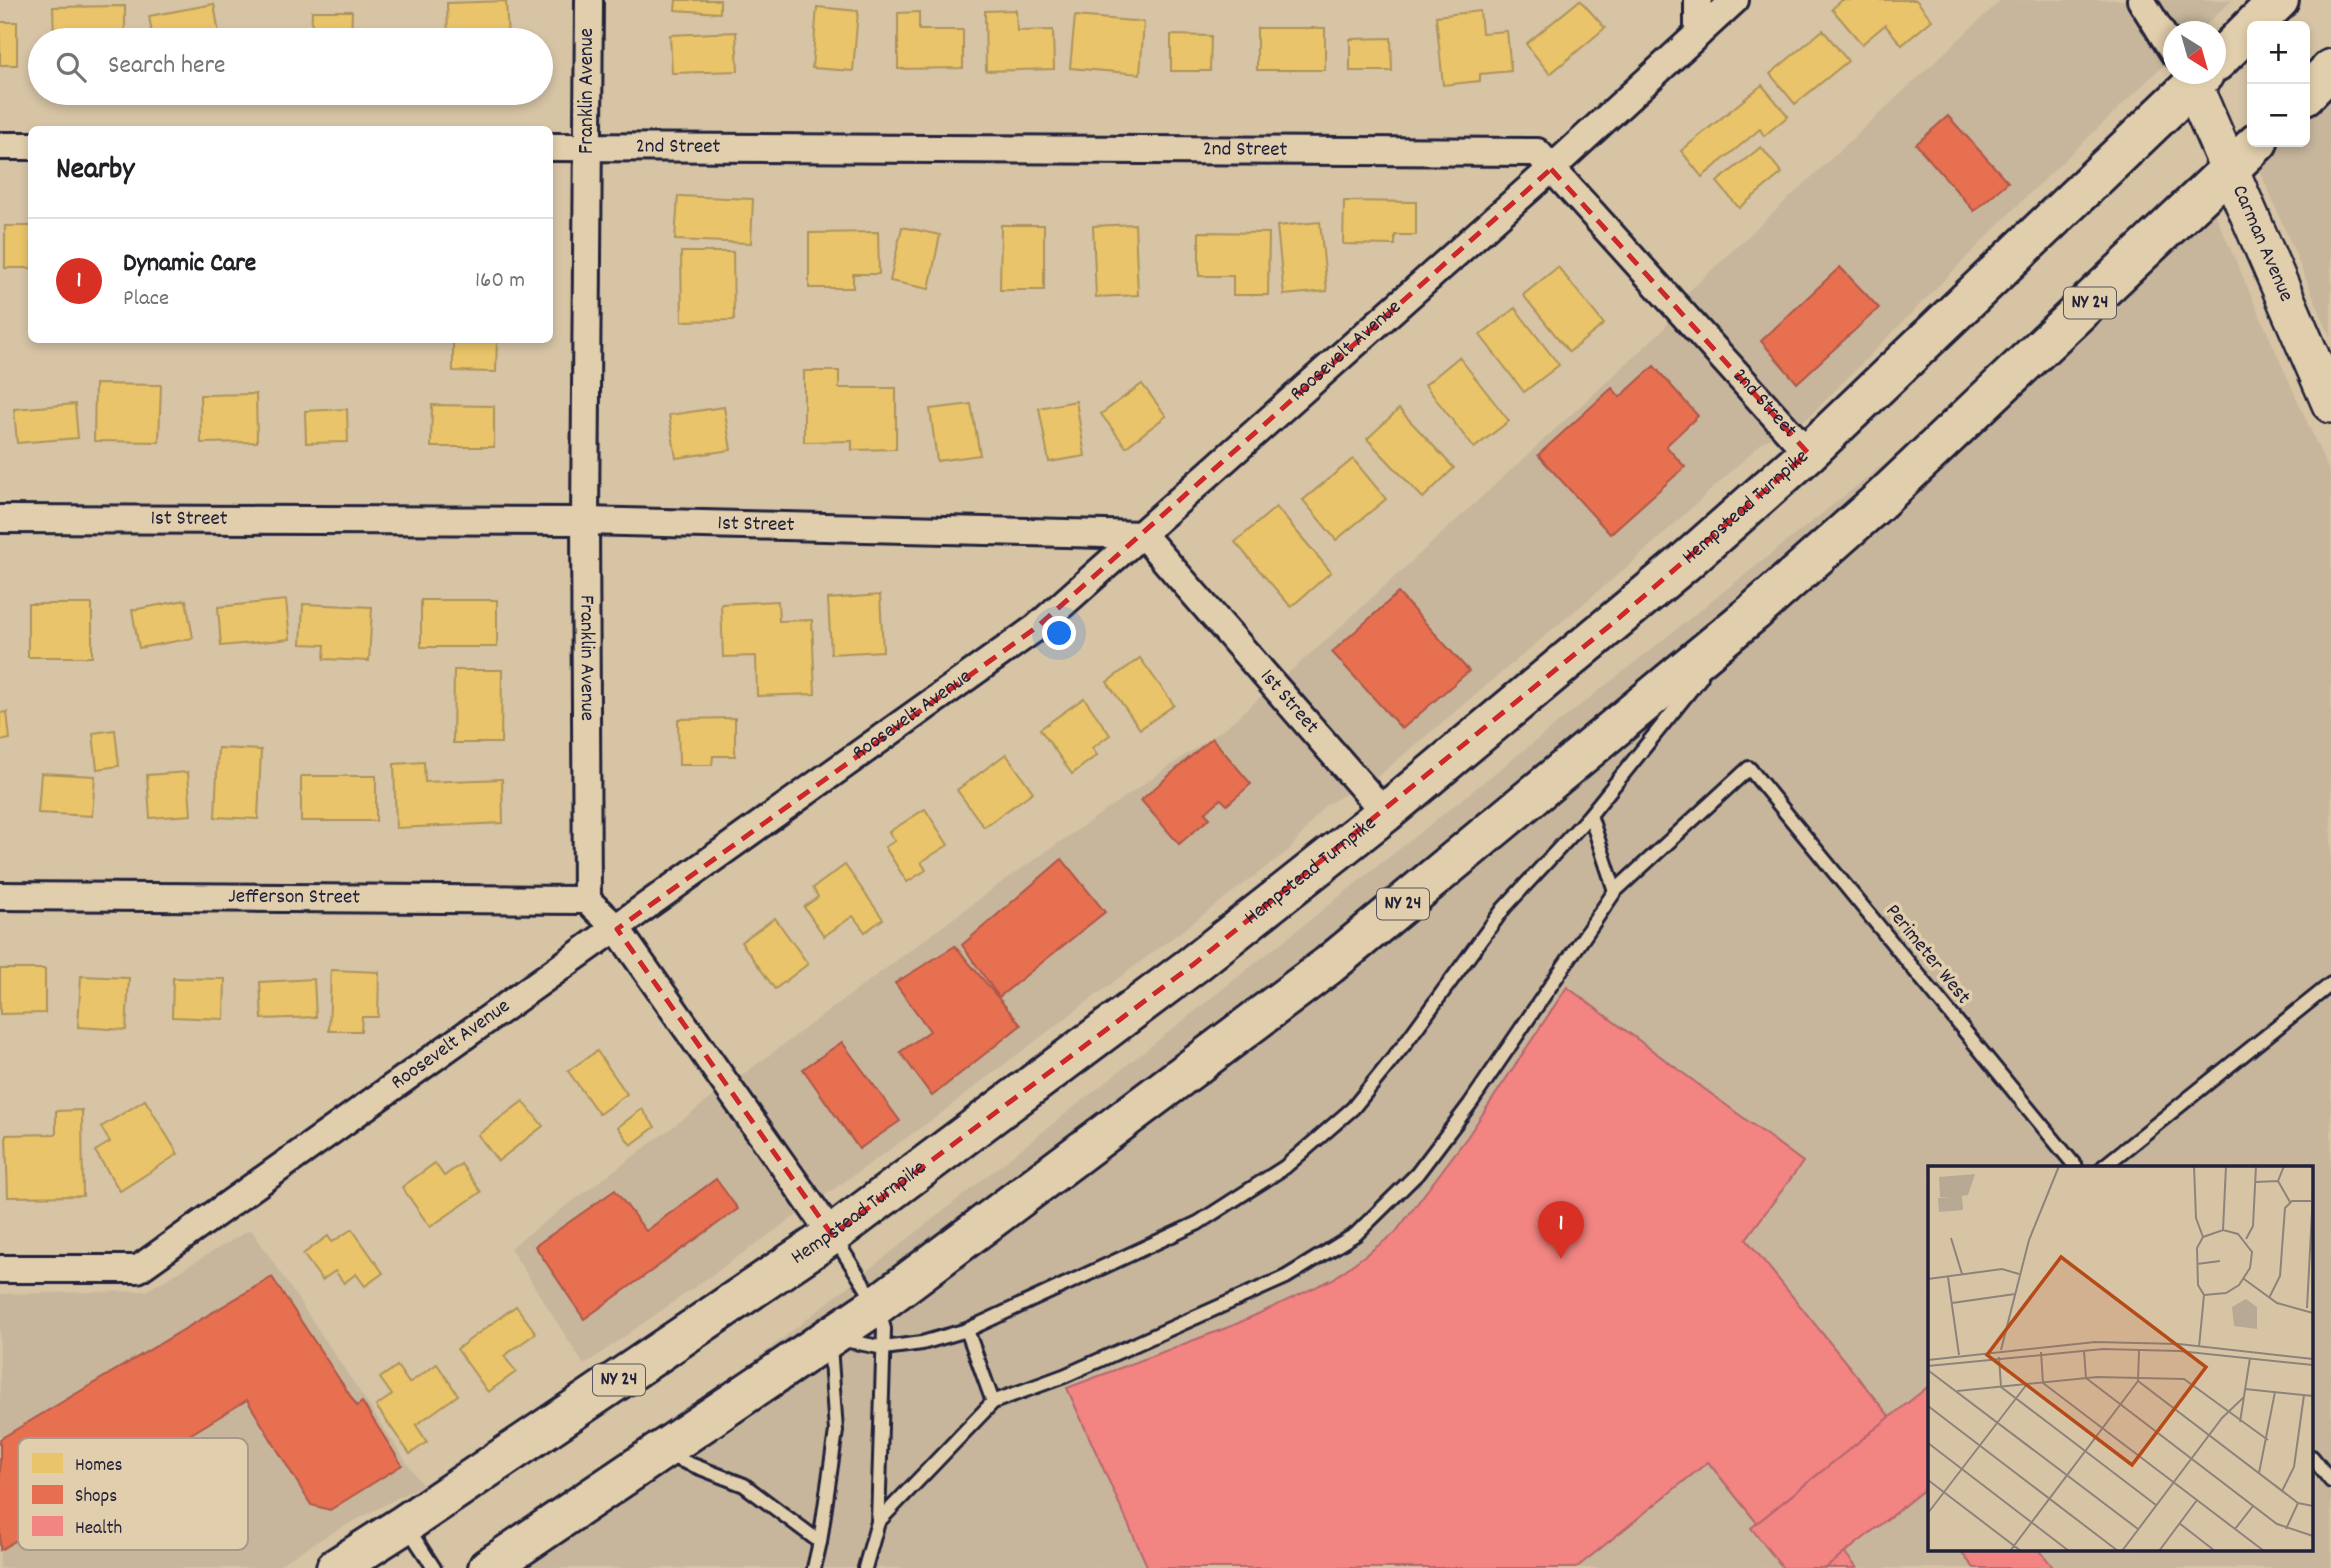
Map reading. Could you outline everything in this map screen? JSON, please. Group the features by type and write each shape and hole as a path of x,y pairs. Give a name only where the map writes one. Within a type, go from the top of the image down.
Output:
{"main road":[{"name":"Hempstead Turnpike","path":"2226,44 2279,0"},
{"path":"2310,90 2331,69"},
{"name":"Hempstead Turnpike","path":"336,1568 832,1234 1194,964 1385,813 1684,563 1808,453 2180,84"},
{"name":"Carman Avenue","path":"2199,84 2230,169 2331,404"},
{"name":"NY 24","path":"488,1568 877,1305 1329,965 1754,612 1876,504 2253,147"}],"street":[{"name":"Franklin Avenue","path":"587,900 585,521 589,0"},
{"path":"1698,0 1698,34"},
{"name":"Roosevelt Avenue","path":"0,1269 138,1269 1037,627 1143,536 1552,169 1735,0"},
{"path":"2141,0 2163,29"},
{"path":"0,146 28,146"},
{"name":"2nd Street","path":"553,147 1537,152 1808,453"},
{"name":"1st Street","path":"0,519 585,521 1143,536 1385,813"},
{"name":"Jefferson Street","path":"0,896 587,900"},
{"path":"587,900 617,929 832,1234"}],"lane":[{"path":"814,1568 836,1431 829,1337 884,1349 922,1343 967,1330 1198,1223 1285,1167 1353,1108 1404,1045 1504,908 1590,815 1754,612"},
{"name":"Perimeter West","path":"1615,891 1749,768 2075,1166"},
{"path":"878,1522 993,1402 1063,1376 1286,1277 1356,1234 1417,1174 1455,1124 1615,891 1590,815"},
{"path":"2104,1166 2331,984"},
{"path":"832,1234 877,1305 884,1329 878,1522 865,1568"},
{"path":"967,1330 993,1402"},
{"path":"660,1453 744,1485 820,1542"},
{"path":"2314,1460 2331,1481"},
{"path":"405,1524 434,1568"}],"highlighted area":[{"path":"1551,169 1808,453 1613,623 1194,964 832,1235 617,929 1037,627"}],"shaded area":[{"path":"2001,0 2232,0 2210,21 2163,21 2163,66 2024,199 1808,418 1763,442 1634,561 1375,779 1325,805 1289,850 943,1112 584,1365 510,1248 998,885 1226,727 1324,642 1663,330 1684,296"},
{"path":"2331,82 2331,338 2255,159 2267,147 2310,147 2310,103"},
{"path":"2211,205 2331,476 2331,1568 493,1568"},
{"path":"251,1229 422,1485 328,1535 274,1568 0,1568 0,1294 146,1291"}],"building: Homes":[{"path":"676,0 720,0 720,13 675,10"},
{"path":"1580,0 1605,28 1550,74 1526,44"},
{"path":"1842,0 1916,0 1932,20 1902,45 1885,25 1862,44 1832,9"},
{"path":"506,1 507,28 448,28 447,3"},
{"path":"214,4 218,28 151,28 149,16"},
{"path":"125,6 125,28 54,28 53,7"},
{"path":"817,7 858,11 853,71 812,68"},
{"path":"1016,10 1017,31 1053,30 1054,69 986,71 985,11"},
{"path":"312,11 352,11 351,28 311,28"},
{"path":"1480,11 1482,33 1507,31 1511,71 1480,74 1480,81 1443,85 1436,16"},
{"path":"919,12 919,30 963,30 963,68 898,69 898,13"},
{"path":"1075,16 1144,22 1140,74 1070,68"},
{"path":"0,22 17,22 17,65 0,65"},
{"path":"1257,28 1325,28 1325,70 1257,70"},
{"path":"1823,30 1848,61 1795,104 1770,74"},
{"path":"736,32 738,71 672,73 670,35"},
{"path":"1171,35 1211,36 1210,71 1171,71"},
{"path":"1391,38 1392,71 1350,71 1350,39"},
{"path":"1762,85 1788,116 1764,136 1760,129 1702,177 1681,151"},
{"path":"1761,147 1782,173 1739,208 1717,182"},
{"path":"678,196 753,199 751,243 675,240"},
{"path":"1344,201 1416,202 1416,235 1395,235 1395,245 1343,244"},
{"path":"1320,222 1327,291 1284,295 1277,226"},
{"path":"1135,224 1138,295 1096,297 1093,226"},
{"path":"1001,225 1044,225 1044,290 1000,290"},
{"path":"5,226 28,226 28,268 5,268"},
{"path":"902,227 940,235 929,289 890,281"},
{"path":"878,232 879,274 853,274 853,288 809,288 809,233"},
{"path":"1199,232 1269,233 1268,295 1233,295 1233,276 1199,276"},
{"path":"681,252 733,252 734,320 682,321"},
{"path":"1558,267 1604,324 1569,352 1523,295"},
{"path":"1515,308 1559,365 1524,392 1480,335"},
{"path":"453,343 497,343 496,372 453,371"},
{"path":"1459,357 1509,421 1474,448 1425,385"},
{"path":"804,371 839,371 839,388 896,388 896,449 852,450 852,441 804,442"},
{"path":"95,384 161,385 159,442 94,441"},
{"path":"1142,384 1166,416 1126,447 1101,414"},
{"path":"256,394 257,442 201,443 200,395"},
{"path":"1076,401 1085,456 1049,462 1039,408"},
{"path":"75,404 78,438 17,443 14,409"},
{"path":"971,404 980,455 937,461 930,409"},
{"path":"432,405 494,406 494,447 431,447"},
{"path":"724,407 731,450 676,458 669,415"},
{"path":"347,409 348,442 306,443 305,411"},
{"path":"1399,409 1454,468 1423,498 1367,439"},
{"path":"1353,459 1386,499 1336,540 1303,500"},
{"path":"1276,507 1331,572 1291,607 1235,542"},
{"path":"880,595 883,651 831,654 828,599"},
{"path":"186,600 193,638 139,648 132,610"},
{"path":"286,600 290,639 221,646 218,607"},
{"path":"421,600 497,600 497,647 421,647"},
{"path":"778,601 779,621 812,620 815,694 757,696 756,656 723,657 721,604"},
{"path":"28,604 92,604 92,657 28,657"},
{"path":"303,604 372,607 369,661 324,659 325,645 301,644"},
{"path":"1140,658 1174,705 1140,729 1107,682"},
{"path":"454,670 502,670 501,743 453,743"},
{"path":"1084,698 1110,735 1092,748 1097,755 1072,774 1040,729"},
{"path":"7,712 10,739 0,741 0,713"},
{"path":"735,718 735,756 713,756 712,765 679,765 678,719"},
{"path":"115,730 119,766 97,769 93,733"},
{"path":"218,748 261,750 258,819 215,817"},
{"path":"1006,754 1033,792 984,827 957,790"},
{"path":"424,762 425,782 502,779 503,823 396,828 394,764"},
{"path":"188,772 191,815 150,818 147,775"},
{"path":"41,773 95,776 92,816 38,813"},
{"path":"301,776 376,776 376,821 301,821"},
{"path":"925,809 948,845 921,862 926,870 907,882 885,847 895,841 889,832"},
{"path":"845,865 883,919 865,932 853,916 824,936 804,907 818,897 813,888"},
{"path":"775,918 808,964 775,989 741,942"},
{"path":"0,969 45,969 45,1013 0,1014"},
{"path":"331,970 379,972 378,1017 362,1017 361,1031 329,1031"},
{"path":"81,976 129,978 126,1030 78,1027"},
{"path":"173,978 225,979 224,1019 172,1017"},
{"path":"314,979 316,1017 262,1019 260,982"},
{"path":"597,1051 627,1094 599,1114 568,1071"},
{"path":"145,1100 178,1154 120,1191 95,1151 110,1142 101,1127"},
{"path":"523,1101 543,1126 498,1161 478,1135"},
{"path":"642,1109 655,1127 631,1145 618,1127"},
{"path":"82,1110 83,1196 8,1197 6,1135 56,1134 56,1111"},
{"path":"435,1163 444,1176 461,1164 481,1192 430,1227 402,1187"},
{"path":"352,1229 383,1273 365,1286 356,1274 344,1283 335,1271 322,1280 303,1254 328,1236 332,1242"},
{"path":"516,1306 536,1333 504,1356 516,1372 488,1392 457,1349"},
{"path":"437,1364 458,1395 416,1425 427,1442 410,1454 376,1406 392,1395 380,1378 397,1366 409,1383"}],"building: Shops":[{"path":"1948,116 2008,182 1974,211 1916,144"},
{"path":"1840,267 1879,308 1797,383 1761,341"},
{"path":"1654,366 1698,416 1666,446 1685,467 1610,534 1538,455 1612,388 1620,397"},
{"path":"1398,593 1469,671 1402,729 1332,652"},
{"path":"1212,738 1251,784 1227,805 1221,799 1205,813 1210,818 1179,844 1141,800"},
{"path":"1062,859 1105,912 999,997 962,945"},
{"path":"955,946 1021,1025 932,1096 900,1052 930,1031 895,983"},
{"path":"842,1042 900,1121 859,1149 803,1069"},
{"path":"716,1179 738,1209 584,1319 535,1246 615,1190 646,1231"},
{"path":"272,1277 357,1406 362,1402 402,1465 330,1510 311,1505 247,1400 184,1438 18,1438 18,1539 0,1550 0,1439"}],"building: Health":[{"path":"1567,987 1803,1162 1746,1239 1890,1417 1757,1523 1708,1462 1576,1568 1148,1568 1067,1388 1234,1325 1333,1279 1395,1233 1468,1136"},
{"path":"1928,1387 1928,1487 1826,1568 1783,1568 1751,1528"},
{"path":"1959,1550 2040,1550 2052,1566 2049,1568 1974,1568"},
{"path":"1845,1553 1857,1568 1826,1568"}],"place":[{"name":"Dynamic Care","path":"1561,1259"}]}
